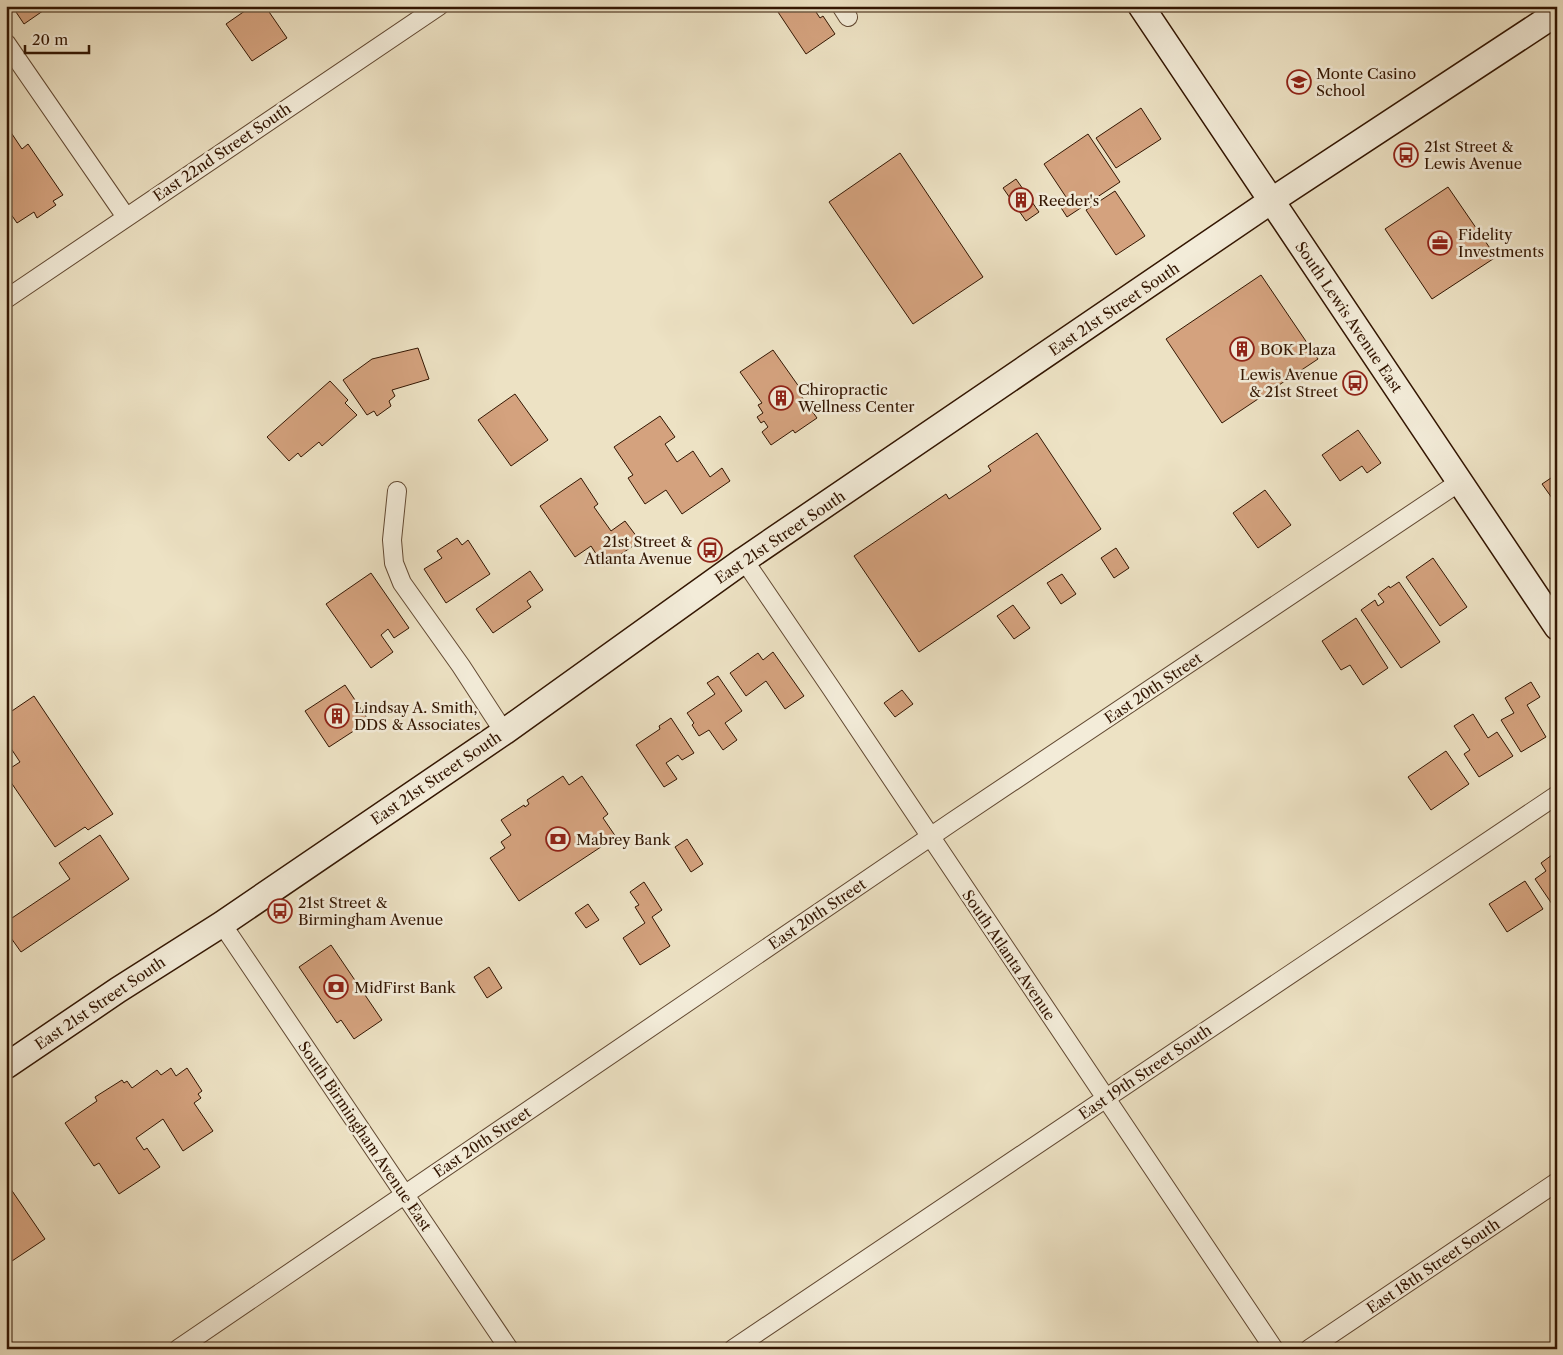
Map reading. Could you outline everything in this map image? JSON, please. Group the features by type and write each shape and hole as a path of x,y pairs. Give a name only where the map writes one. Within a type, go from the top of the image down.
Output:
{"main road":[{"name":"South Lewis Avenue East","path":"1141,6 1557,628"},
{"name":"East 21st Street South","path":"6,1066 118,990 222,924 504,732 744,560 1271,201 1557,13"}],"street":[{"name":"East 22nd Street South","path":"6,299 438,6"},
{"path":"6,44 126,217"},
{"name":"East 20th Street","path":"178,1349 930,837 1458,482"},
{"path":"397,491 392,540 394,564 399,576 504,732"},
{"name":"South Atlanta Avenue","path":"744,560 1274,1349"},
{"name":"East 19th Street South","path":"734,1349 1557,795"},
{"name":"South Birmingham Avenue East","path":"222,924 508,1349"},
{"name":"East 18th Street South","path":"1309,1349 1557,1182"}],"building":[{"path":"12,6 50,6 24,24"},
{"path":"252,6 265,6 287,38 252,61 226,24"},
{"path":"774,6 812,6 820,18 823,16 835,34 806,54"},
{"path":"1141,108 1161,139 1116,168 1096,138"},
{"path":"6,125 22,149 28,144 63,195 53,201 56,205 37,218 34,212 17,223 6,207 6,195 11,191 6,184"},
{"name":"Reeder's","path":"1088,134 1120,182 1067,217 1058,203 1066,197 1044,164"},
{"path":"900,153 983,277 913,324 829,202"},
{"name":"Reeder's","path":"1016,179 1039,212 1026,221 1003,188"},
{"name":"Fidelity Investments","path":"1448,187 1496,257 1432,299 1385,229"},
{"path":"1115,191 1145,236 1116,255 1086,210"},
{"name":"BOK Plaza","path":"1261,275 1318,359 1222,423 1166,339"},
{"path":"418,348 429,379 392,390 395,396 389,401 391,406 377,416 374,411 367,415 343,380 372,359"},
{"name":"Chiropractic Wellness Center","path":"773,350 802,391 799,393 817,418 795,433 793,430 771,445 762,432 768,427 764,421 761,423 757,417 763,413 758,405 762,403 740,372"},
{"path":"330,381 348,400 345,403 357,415 322,446 319,442 301,457 298,453 289,461 267,437"},
{"path":"515,394 548,440 511,466 478,420"},
{"path":"660,416 675,437 665,444 677,462 693,451 710,477 722,468 730,481 682,514 666,490 645,504 628,478 633,475 614,447"},
{"path":"1358,430 1381,463 1367,473 1362,466 1340,481 1322,455"},
{"path":"1037,433 1101,529 919,652 854,556 946,494 949,499 991,471 988,466"},
{"path":"1557,474 1557,505 1542,484"},
{"path":"581,478 598,504 594,507 611,531 625,521 640,541 604,566 591,546 575,557 540,506"},
{"path":"1265,490 1291,525 1258,548 1233,513"},
{"path":"457,538 462,545 468,540 490,574 446,603 424,569 442,558 437,551"},
{"path":"1116,548 1129,568 1114,578 1101,558"},
{"path":"1433,558 1467,607 1440,626 1406,577"},
{"path":"530,571 543,590 527,601 531,607 493,633 476,609"},
{"path":"371,573 409,628 394,638 388,629 381,635 393,652 371,668 326,604"},
{"path":"1062,574 1076,594 1061,604 1047,583"},
{"path":"1399,582 1440,642 1401,668 1361,610 1375,600 1378,606 1384,602 1378,594"},
{"path":"1013,605 1030,628 1014,639 997,616"},
{"path":"1356,618 1388,668 1363,685 1350,665 1341,670 1322,641"},
{"path":"773,652 804,696 785,709 766,681 746,696 730,673 758,653 763,660"},
{"path":"718,676 742,711 725,723 737,740 723,750 709,730 699,736 692,725 694,723 687,713 715,694 707,683"},
{"path":"1531,682 1540,697 1527,705 1546,737 1521,752 1501,720 1514,713 1505,698"},
{"name":"Lindsay A. Smith, DDS & Associates","path":"345,685 369,721 329,747 305,711"},
{"path":"902,690 913,704 895,717 884,703"},
{"path":"34,696 113,814 88,830 85,827 55,847 6,775 6,771 20,762 8,744 6,745 6,715"},
{"path":"1473,714 1488,738 1497,732 1513,756 1479,777 1464,754 1470,750 1454,726"},
{"path":"671,718 694,753 682,760 678,755 666,763 677,779 664,787 636,745 660,729 659,726"},
{"path":"1446,751 1469,784 1431,810 1408,777"},
{"name":"Mabrey Bank","path":"563,776 569,785 582,776 608,814 603,818 616,837 519,901 490,858 505,848 501,842 511,835 501,820 524,805 525,807 529,804 527,800"},
{"path":"100,835 129,879 21,952 6,931 6,922 70,879 59,863"},
{"path":"687,839 703,864 691,872 675,847"},
{"path":"1556,852 1557,901 1552,904 1535,879 1546,871 1541,863"},
{"path":"1525,881 1543,909 1507,932 1489,904"},
{"path":"644,882 662,910 652,917 670,946 640,965 623,938 645,923 635,907 639,905 630,892"},
{"path":"588,904 599,920 586,928 575,913"},
{"name":"MidFirst Bank","path":"331,945 382,1020 354,1039 341,1020 337,1023 299,967"},
{"path":"489,967 502,988 487,998 474,977"},
{"path":"171,1068 176,1076 187,1068 202,1091 198,1094 201,1098 194,1103 213,1131 183,1151 163,1119 136,1138 144,1150 147,1148 160,1167 119,1194 99,1163 94,1166 65,1123 97,1101 95,1097 122,1080 124,1083 127,1081 132,1088 157,1070 161,1075"},
{"path":"6,1182 45,1239 6,1265"}],"place":[{"name":"Monte Casino School","path":"1299,82"},
{"name":"21st Street & Lewis Avenue","path":"1406,155"},
{"name":"Reeder's","path":"1021,200"},
{"name":"Fidelity Investments","path":"1440,243"},
{"name":"BOK Plaza","path":"1242,349"},
{"name":"Lewis Avenue & 21st Street","path":"1355,383"},
{"name":"Chiropractic Wellness Center","path":"781,398"},
{"name":"21st Street & Atlanta Avenue","path":"710,550"},
{"name":"Lindsay A. Smith, DDS & Associates","path":"337,716"},
{"name":"Mabrey Bank","path":"558,839"},
{"name":"21st Street & Birmingham Avenue","path":"280,911"},
{"name":"MidFirst Bank","path":"336,987"}]}
